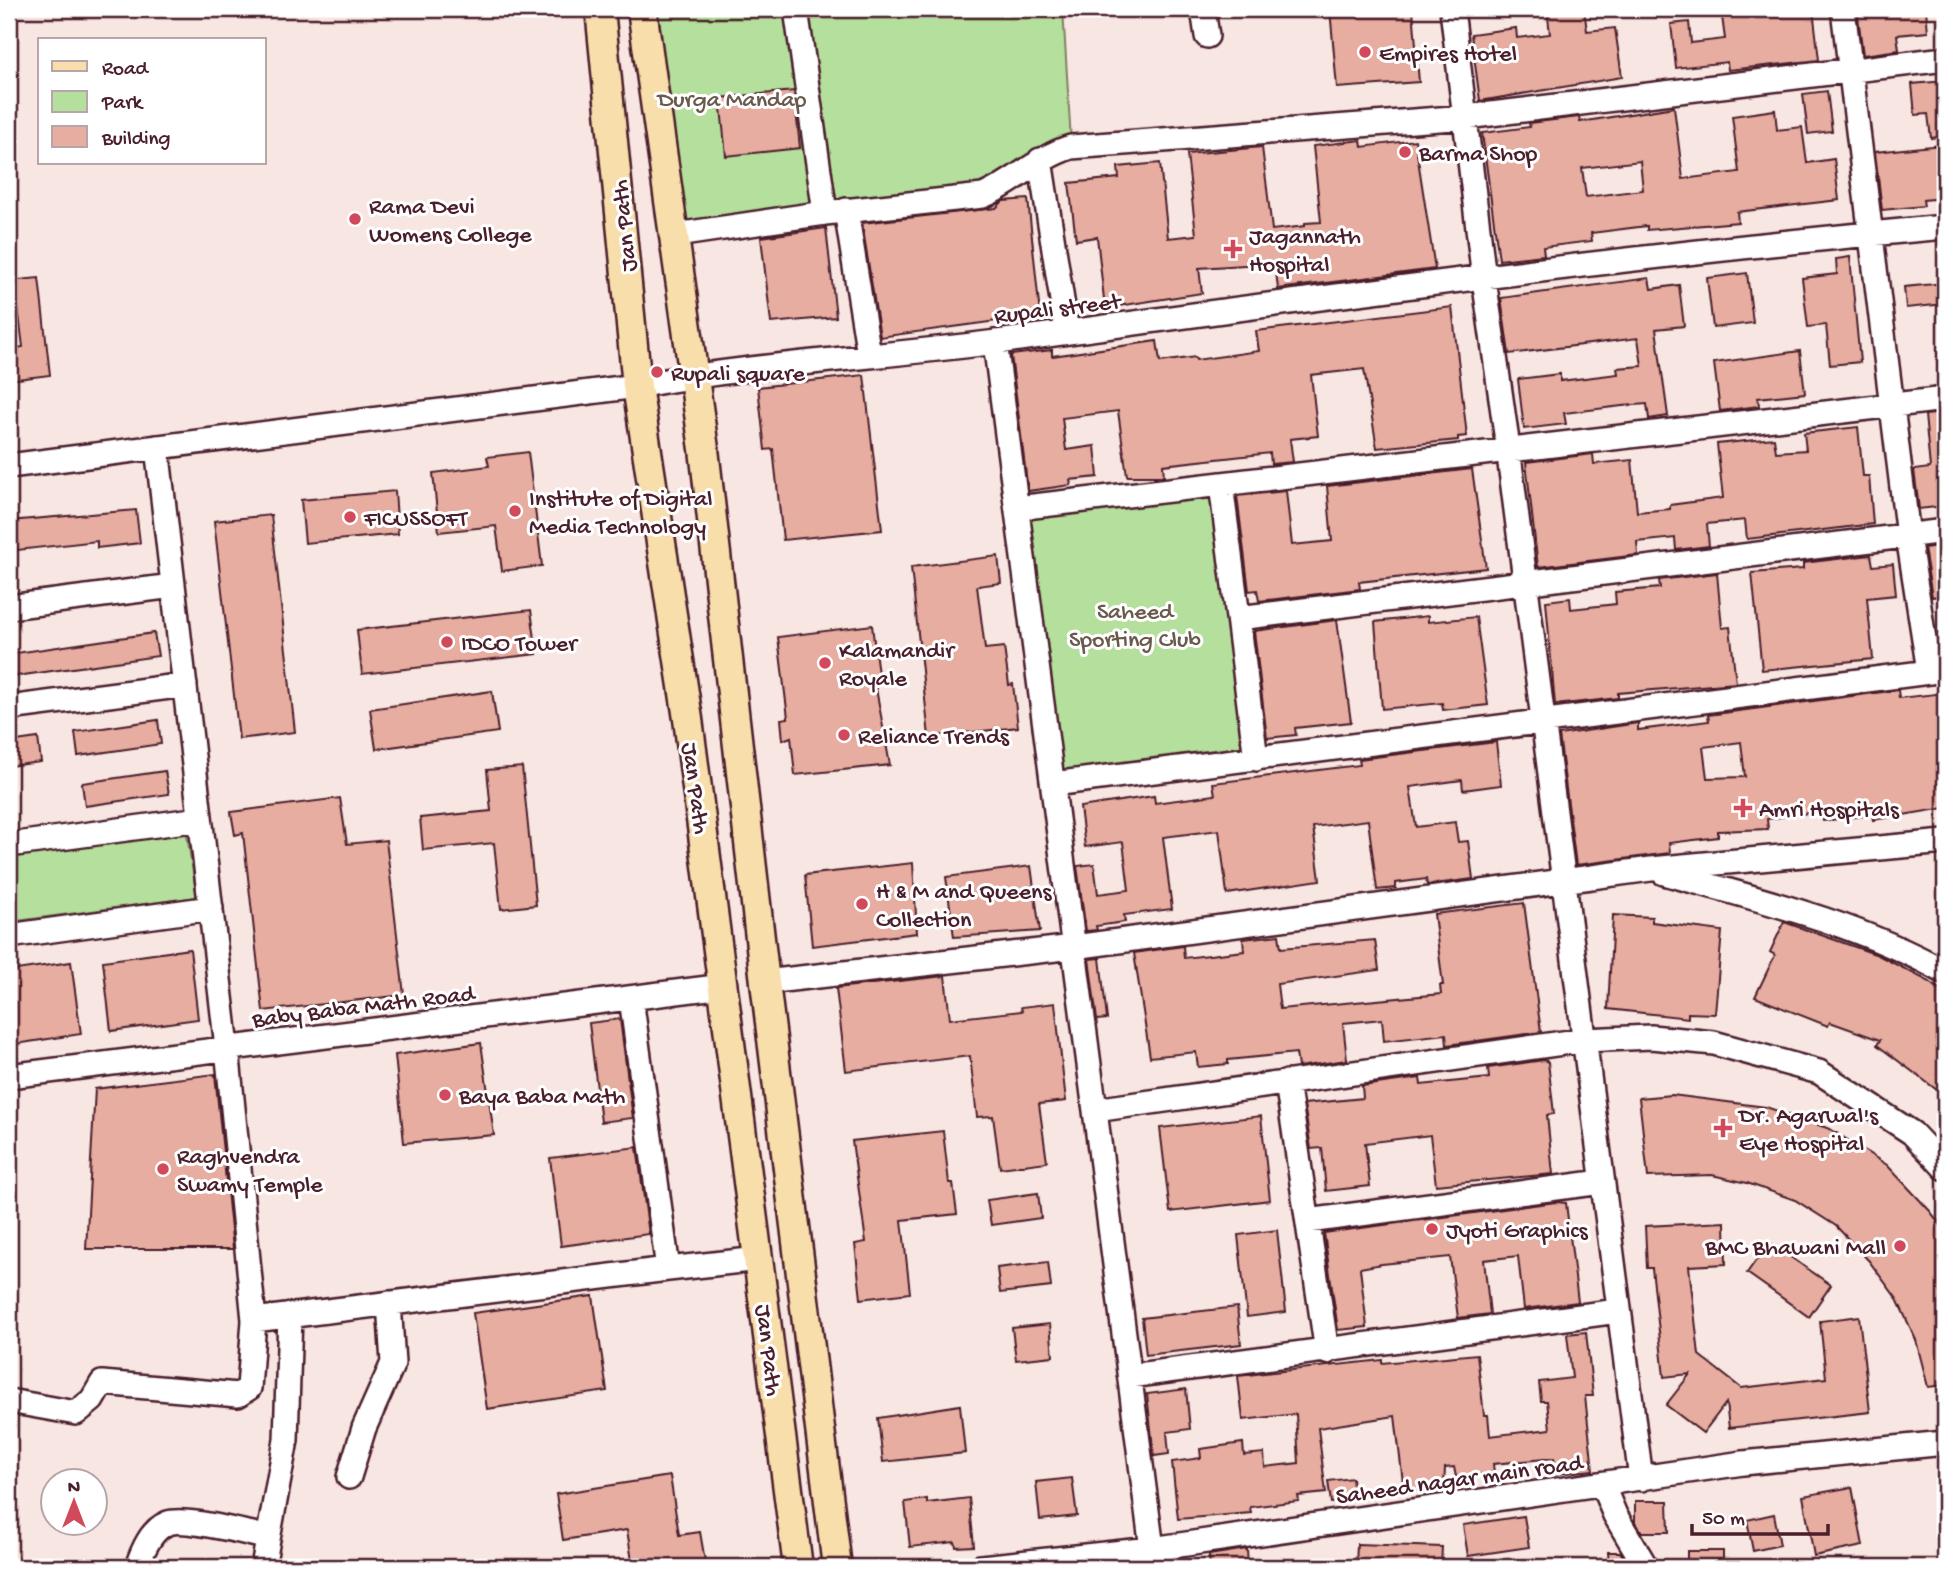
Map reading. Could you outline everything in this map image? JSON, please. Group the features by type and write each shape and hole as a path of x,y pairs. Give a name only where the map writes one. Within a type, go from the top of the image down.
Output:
{"main road":[{"name":"Jan Path","path":"600,9 637,386 688,719 798,1567"},
{"name":"Jan Path","path":"648,10 695,376 765,982 837,1567"}],"street":[{"path":"796,9 836,212 869,355"},
{"path":"1203,9 1207,36"},
{"path":"1452,9 1483,279 1526,584 1641,1479"},
{"path":"1053,784 1256,760 1543,719 1937,670 1908,536 1894,405 1843,9"},
{"path":"676,235 836,212 982,196 1003,187 1040,160 1071,147 1466,117 1945,59"},
{"path":"1040,160 1067,332"},
{"name":"Rupali street","path":"9,466 637,386 695,376 995,342 1483,279 1871,233 1945,227"},
{"path":"995,342 1130,1376 1143,1556"},
{"path":"1017,508 1945,400"},
{"path":"9,1401 76,1413 92,1400 102,1383 238,1395 249,1388 254,1320 227,1048 157,447"},
{"path":"1221,484 1256,760"},
{"path":"1238,618 1945,531"},
{"path":"9,607 173,586"},
{"path":"9,708 185,685"},
{"path":"9,845 200,819"},
{"path":"765,982 1074,947 1651,869 1945,842"},
{"path":"1651,869 1843,924 1908,951 1945,972"},
{"path":"9,936 211,908"},
{"name":"Baby Baba Math Road","path":"9,1076 724,986"},
{"path":"631,998 667,1269"},
{"path":"1095,1110 1584,1040 1651,1037 1714,1043 1819,1072 1912,1133 1945,1168"},
{"path":"1287,1082 1327,1352"},
{"path":"1308,1221 1602,1182"},
{"path":"254,1320 759,1259"},
{"path":"349,1477 364,1428 393,1363 389,1303"},
{"path":"1130,1376 1327,1352 1618,1311"},
{"path":"262,1567 286,1440 290,1315"},
{"name":"Saheed nagar main road","path":"981,1567 1143,1556 1744,1463 1945,1443"},
{"path":"1602,1484 1615,1515 1646,1567"},
{"path":"137,1567 152,1536 165,1523 181,1522 266,1537"}],"green space":[{"name":"Durga Mandap","path":"680,9 794,9 822,211 678,232 646,14"},
{"path":"799,9 1063,9 1071,142 983,191 829,207"},
{"name":"Saheed Sporting Club","path":"1212,494 1245,754 1062,774 1028,517"},
{"path":"186,829 197,897 9,922 9,854"}],"building":[{"name":"Empires Hotel","path":"1330,9 1413,9 1419,82 1337,88"},
{"path":"1547,9 1584,9 1587,31 1615,28 1622,77 1480,101 1471,34 1516,28 1517,38 1550,34"},
{"path":"1721,9 1813,9 1819,60 1728,70 1727,62 1676,68 1671,24 1689,22 1691,43 1725,39"},
{"path":"1857,9 1926,9 1928,32 1897,35 1899,50 1863,55"},
{"path":"1945,81 1945,136 1931,138 1928,114 1915,115 1912,84"},
{"path":"794,91 800,148 726,156 720,98"},
{"path":"1827,91 1832,131 1808,134 1803,94"},
{"path":"1674,107 1683,179 1739,172 1732,116 1775,110 1777,130 1802,127 1807,163 1834,159 1839,200 1737,212 1738,222 1647,230 1647,226 1591,233 1592,241 1543,247 1544,255 1499,260 1482,133 1530,127 1529,123 1579,117 1580,122","holes":["1640,161 1643,190 1586,197 1582,168"]},
{"path":"1361,140 1362,147 1415,140 1435,269 1278,289 1275,263 1199,268 1202,293 1105,308 1097,237 1076,240 1069,183 1119,178 1118,167 1160,163 1168,238 1196,235 1187,154 1262,147 1272,230 1305,226 1305,223 1321,222 1313,146"},
{"path":"1941,145 1945,198 1923,200 1924,206 1882,210 1875,152"},
{"path":"1028,199 1040,315 880,337 862,223 996,208 1003,201"},
{"path":"826,228 836,317 771,323 761,237"},
{"path":"1850,257 1860,362 1830,365 1826,325 1808,327 1802,278 1837,274 1836,259"},
{"path":"1747,273 1753,323 1713,328 1707,278"},
{"path":"39,278 50,375 9,380 9,349 23,347 18,307 9,308 9,281"},
{"path":"1649,278 1651,289 1679,285 1684,326 1656,329 1668,416 1649,419 1647,404 1622,406 1564,413 1566,424 1524,429 1518,379 1560,374 1560,381 1618,374 1617,368 1642,366 1638,338 1509,354 1501,298"},
{"path":"1945,283 1945,304 1906,308 1904,287"},
{"path":"1452,307 1467,436 1458,437 1458,440 1377,448 1364,369 1311,375 1318,436 1290,439 1293,462 1271,464 1270,453 1163,465 1164,476 1127,476 1118,411 1062,418 1066,450 1095,446 1098,477 1070,480 1071,485 1028,491 1011,355 1052,350 1052,356 1157,341 1160,362 1195,357 1196,360 1259,351 1256,331"},
{"path":"1800,351 1805,393 1758,398 1759,406 1720,411 1714,363"},
{"path":"864,375 882,530 783,540 773,449 765,450 758,387"},
{"path":"1945,413 1945,506 1919,509 1914,470 1930,468 1925,415"},
{"path":"1858,427 1863,476 1869,476 1873,524 1747,539 1745,520 1707,524 1709,546 1676,550 1675,538 1637,542 1638,555 1538,567 1526,462 1593,454 1594,464 1632,460 1637,512 1670,509 1670,505 1723,498 1717,444 1774,438 1776,452 1806,450 1804,433"},
{"path":"528,452 542,566 502,571 496,526 439,532 433,473 489,466 487,457"},
{"path":"1472,469 1486,568 1359,582 1360,589 1259,601 1257,590 1249,591 1237,496 1286,491 1292,545 1332,541 1327,486"},
{"name":"FICUSSOFT","path":"395,491 398,534 305,543 301,500"},
{"path":"136,510 140,543 97,548 97,541 9,551 9,521"},
{"path":"271,515 295,732 239,739 214,521"},
{"path":"1945,545 1945,595 1932,597 1924,548"},
{"path":"1871,555 1873,566 1893,564 1896,595 1867,598 1873,659 1762,670 1752,573 1803,569 1803,563"},
{"path":"998,556 1001,583 977,586 985,649 1004,647 1009,685 1013,684 1018,727 929,737 911,567"},
{"path":"1717,573 1722,628 1730,627 1736,683 1618,693 1618,698 1555,705 1546,601 1570,598 1571,609 1616,604 1615,592 1660,588 1659,580"},
{"name":"IDCO Tower","path":"531,610 537,654 362,674 357,630"},
{"path":"1428,616 1428,622 1476,617 1488,705 1443,710 1442,703 1382,709 1375,622"},
{"path":"1337,620 1351,722 1295,728 1296,735 1267,738 1254,631"},
{"path":"872,625 879,683 875,683 890,765 795,775 791,737 783,740 781,719 788,718 778,637"},
{"path":"154,633 158,656 9,677 9,654"},
{"path":"1898,690 1899,698 1945,693 1945,808 1873,820 1872,815 1823,821 1822,811 1767,819 1768,829 1718,831 1718,837 1669,843 1670,853 1576,865 1559,735 1638,723 1638,730 1709,721 1708,715","holes":["1741,742 1745,777 1707,778 1703,747"]},
{"path":"492,691 498,732 376,749 370,709"},
{"path":"158,720 161,744 78,756 75,732"},
{"path":"38,738 41,762 9,766 9,742"},
{"path":"1496,742 1501,785 1463,790 1462,780 1410,787 1416,827 1455,822 1458,842 1468,841 1473,879 1427,885 1426,879 1396,883 1396,888 1377,890 1368,820 1313,827 1320,880 1227,894 1219,830 1163,837 1172,909 1124,915 1125,922 1096,926 1097,930 1086,931 1077,866 1094,864 1098,894 1129,890 1123,842 1085,847 1080,807 1154,796 1155,803 1215,795 1213,783 1360,765 1359,759"},
{"path":"522,767 536,905 501,909 494,843 423,850 420,818 491,811 487,770"},
{"path":"165,771 169,794 85,806 82,783"},
{"path":"340,798 347,844 386,840 404,995 263,1011 243,833 235,835 231,812"},
{"name":"H & M and Queens Collection","path":"913,863 917,933 812,946 805,875"},
{"path":"1031,866 1040,931 954,937 946,877"},
{"path":"1524,903 1541,1032 1447,1045 1446,1034 1384,1041 1382,1019 1343,1023 1347,1060 1298,1067 1296,1053 1228,1060 1228,1064 1198,1067 1196,1052 1150,1057 1134,953 1183,946 1184,958 1244,951 1243,939 1279,935 1281,948 1375,940 1379,970 1277,984 1280,1009 1441,994 1440,985 1443,985 1434,914"},
{"path":"1613,915 1652,917 1652,922 1722,931 1715,1014 1688,1013 1688,1018 1608,1009"},
{"path":"1784,922 1878,955 1930,982 1945,994 1945,1096 1877,1045 1880,1040 1830,1022 1828,1026 1755,997 1775,955 1770,952"},
{"path":"190,949 198,1019 111,1031 103,961"},
{"path":"1100,958 1107,1019 1097,1020 1089,959"},
{"path":"71,962 81,1034 9,1045 9,971"},
{"path":"945,976 950,1019 1022,1011 1021,1007 1055,1003 1066,1101 1039,1104 1047,1162 1000,1168 993,1116 977,1117 970,1056 846,1071 836,988"},
{"path":"620,1019 633,1118 601,1122 589,1023"},
{"name":"Baya Baba Math","path":"481,1043 494,1135 404,1143 395,1055"},
{"path":"1544,1060 1548,1062 1554,1114 1547,1115 1553,1174 1436,1185 1430,1135 1365,1143 1370,1186 1326,1191 1322,1148 1311,1149 1304,1104 1363,1098 1362,1086 1420,1078 1421,1085 1489,1078 1488,1068"},
{"name":"Raghvendra Swamy Temple","path":"215,1074 233,1249 86,1249 95,1089"},
{"name":"BMC Bhawani Mall","path":"1672,1095 1766,1107 1830,1129 1887,1165 1945,1231 1945,1385 1928,1387 1916,1340 1897,1299 1869,1261 1836,1226 1795,1200 1747,1183 1712,1175 1648,1177 1639,1098"},
{"path":"1261,1116 1270,1200 1170,1212 1160,1128"},
{"path":"943,1131 949,1183 953,1183 957,1214 902,1220 910,1293 861,1299 855,1244 866,1242 852,1141"},
{"path":"637,1147 649,1234 561,1246 550,1158"},
{"path":"1038,1193 1041,1218 991,1225 987,1200"},
{"path":"1556,1202 1566,1203 1578,1302 1524,1309 1518,1256 1484,1260 1490,1314 1458,1318 1450,1257 1382,1264 1360,1268 1367,1327 1338,1330 1324,1233"},
{"path":"1725,1222 1726,1264 1689,1266 1699,1355 1741,1388 1826,1378 1820,1321 1859,1316 1870,1412 1729,1428 1726,1403 1703,1433 1666,1405 1690,1374 1664,1377 1652,1268 1647,1268 1645,1226"},
{"path":"1277,1230 1286,1312 1247,1317 1238,1235"},
{"path":"1769,1242 1831,1285 1809,1317 1747,1273"},
{"path":"1048,1262 1051,1287 1000,1293 997,1268"},
{"path":"593,1296 607,1391 487,1409 473,1313"},
{"path":"1237,1307 1241,1344 1146,1355 1142,1318"},
{"path":"1050,1324 1053,1356 1016,1360 1012,1328"},
{"path":"1586,1332 1593,1396 1585,1396 1593,1470 1556,1474 1554,1458 1493,1464 1494,1473 1456,1477 1454,1467 1445,1468 1444,1487 1404,1491 1395,1416 1318,1428 1326,1493 1298,1496 1299,1501 1250,1507 1251,1513 1178,1519 1172,1462 1201,1458 1200,1449 1243,1443 1244,1455 1264,1453 1265,1467 1299,1463 1296,1414 1243,1420 1238,1376 1382,1360 1382,1363 1477,1354 1484,1415 1488,1415 1490,1436 1550,1429 1547,1401 1541,1401 1539,1382 1572,1378 1567,1334"},
{"path":"1186,1389 1190,1429 1167,1432 1169,1454 1154,1456 1147,1394"},
{"path":"960,1405 965,1453 883,1462 878,1418"},
{"path":"670,1476 679,1535 700,1532 706,1567 633,1567 627,1530 563,1540 556,1494"},
{"path":"1072,1478 1077,1516 1040,1520 1036,1482"},
{"path":"1352,1478 1354,1500 1331,1503 1328,1481"},
{"path":"1852,1487 1863,1546 1814,1556 1803,1496"},
{"path":"969,1498 974,1546 956,1547 955,1542 910,1547 905,1502 927,1499 927,1503"},
{"path":"1635,1501 1668,1501 1669,1532 1642,1532 1635,1522"},
{"path":"1774,1514 1780,1545 1753,1551 1747,1520"},
{"path":"1524,1516 1529,1547 1468,1556 1463,1525"},
{"path":"1357,1544 1442,1547 1441,1567 1356,1567"},
{"path":"1247,1549 1248,1567 1210,1567 1209,1555"},
{"path":"1687,1551 1723,1551 1723,1567 1687,1567"},
{"path":"1608,1552 1620,1552 1630,1567 1609,1567"}],"place":[{"name":"Empires Hotel","path":"1365,52"},
{"name":"Barma Shop","path":"1405,152"},
{"name":"Rama Devi Womens College","path":"355,219"},
{"name":"Jagannath Hospital","path":"1233,249"},
{"name":"Rupali square","path":"657,372"},
{"name":"Institute of Digital Media Technology","path":"515,511"},
{"name":"FICUSSOFT","path":"350,517"},
{"name":"IDCO Tower","path":"447,642"},
{"name":"Kalamandir Royale","path":"825,663"},
{"name":"Reliance Trends","path":"844,735"},
{"name":"Amri Hospitals","path":"1743,808"},
{"name":"H & M and Queens Collection","path":"862,904"},
{"name":"Baya Baba Math","path":"445,1095"},
{"name":"Dr. Agarwal's Eye Hospital","path":"1723,1128"},
{"name":"Raghvendra Swamy Temple","path":"163,1169"},
{"name":"Jyoti Graphics","path":"1432,1229"},
{"name":"BMC Bhawani Mall","path":"1900,1246"}]}
